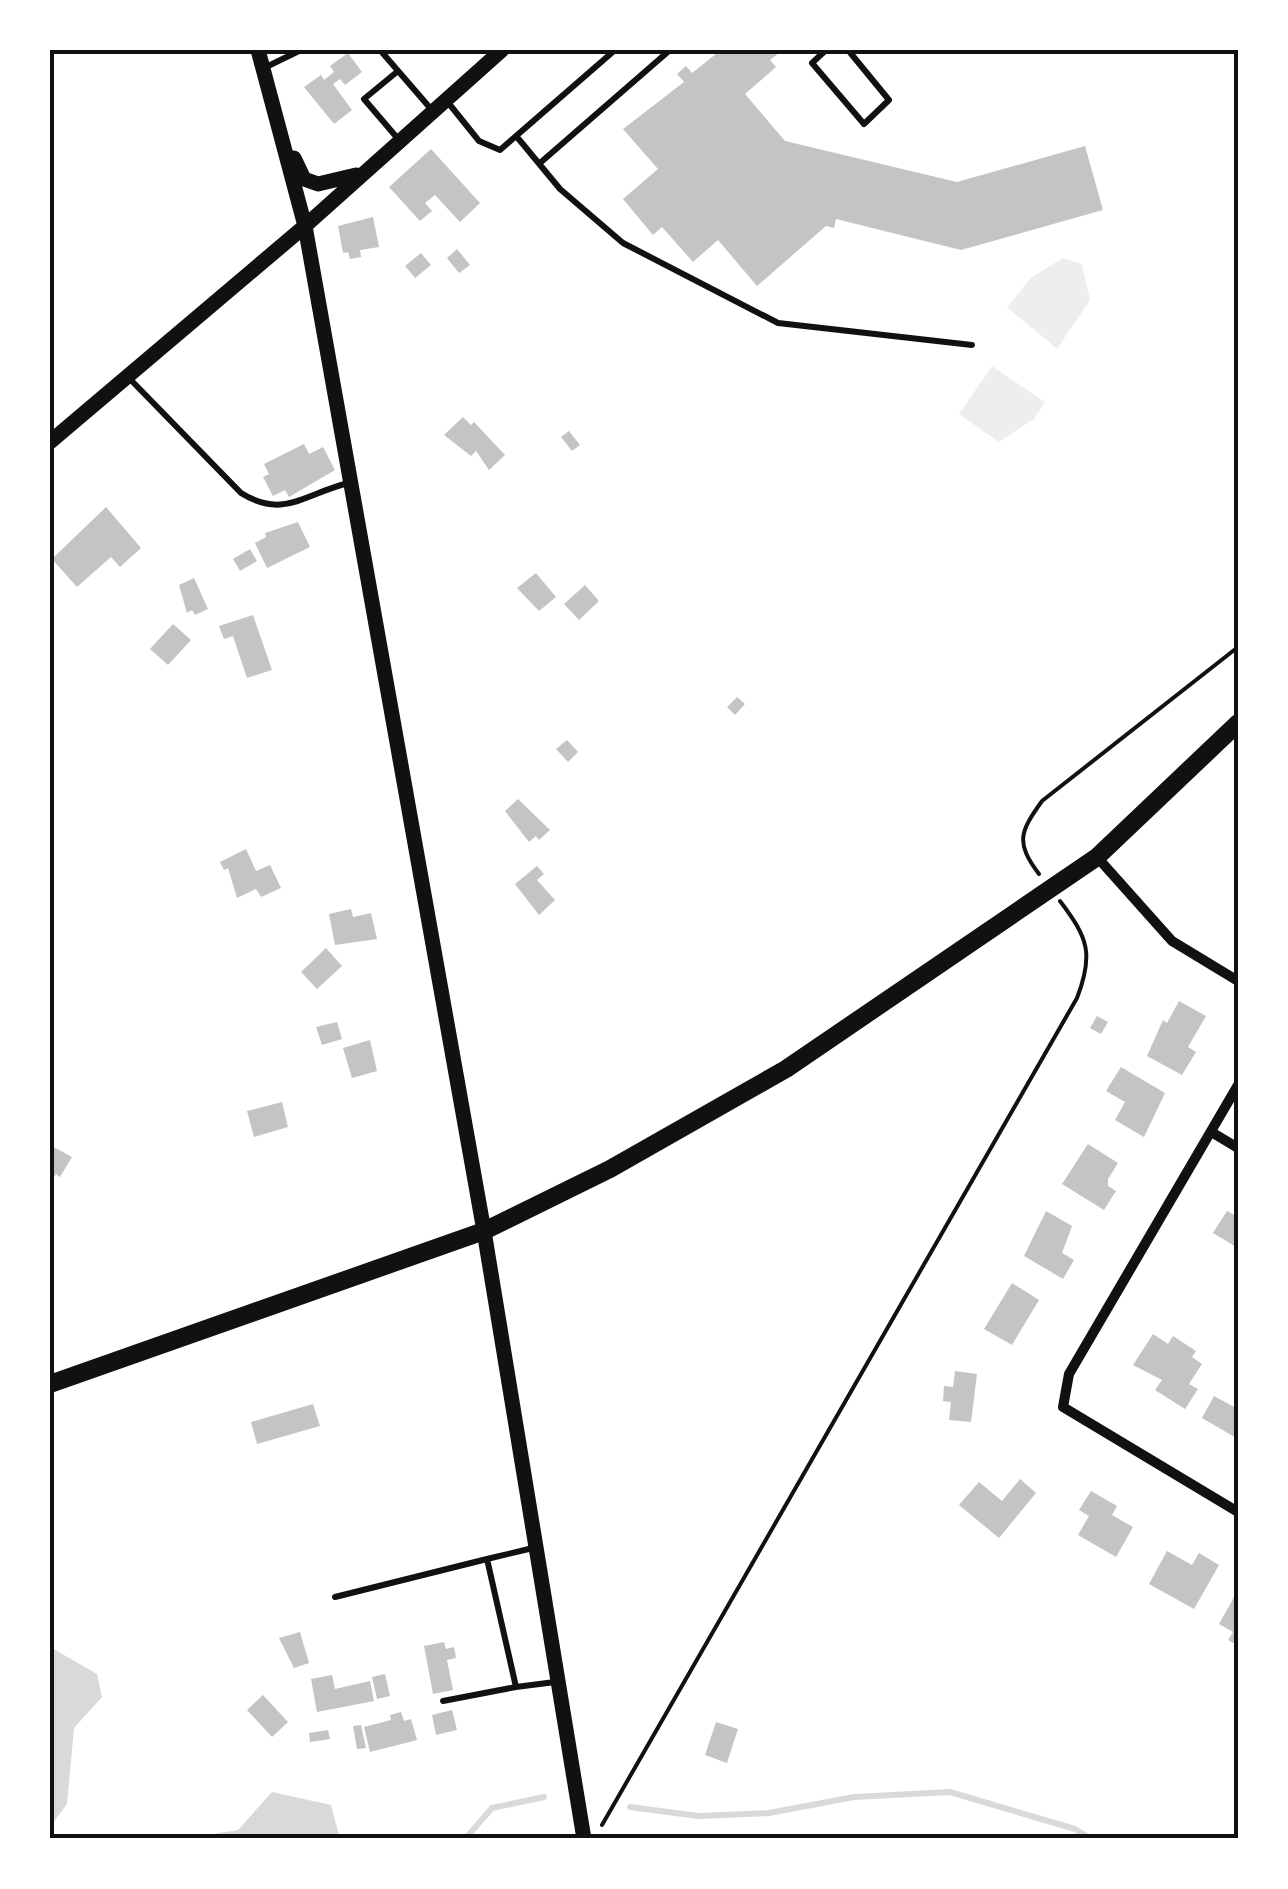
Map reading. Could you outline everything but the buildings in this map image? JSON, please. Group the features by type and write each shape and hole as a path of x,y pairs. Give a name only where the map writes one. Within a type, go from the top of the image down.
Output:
{"main road":[{"path":"50,1384 484,1231 610,1169 786,1069 1097,857 1238,723"}],"street":[{"path":"258,50 304,226 484,1231 584,1839"},
{"path":"50,442 304,226 502,50"},
{"path":"279,129 304,179 318,184 360,174"},
{"path":"1097,857 1172,941 1238,980"},
{"path":"1238,1085 1069,1374 1064,1407 1238,1512"},
{"path":"1213,1133 1238,1148"}],"lane":[{"path":"263,68 300,50"},
{"path":"380,50 398,71 478,141 500,150 614,50"},
{"path":"540,163 670,50"},
{"path":"826,50 812,63 864,124 889,100 848,50"},
{"path":"398,71 364,99 399,140"},
{"path":"517,137 560,189 623,243 778,323 972,345"},
{"path":"128,376 241,493 263,507 280,506 350,483"},
{"path":"336,1597 534,1548"},
{"path":"487,1559 516,1687"},
{"path":"444,1701 556,1682"}],"path":[{"path":"602,1824 1077,998 1089,967 1082,931 1023,852 1024,828 1042,801 1238,647"}],"shaded area":[{"path":"1063,258 1082,264 1090,300 1057,349 1007,307 1032,277"},
{"path":"992,366 1045,402 1034,419 999,442 959,414"},
{"path":"50,1647 97,1674 102,1697 74,1728 67,1804 50,1827"},
{"path":"272,1792 331,1805 340,1839 181,1839 238,1830"}],"waterway":[{"path":"630,1807 698,1816 769,1813 854,1797 950,1792 1075,1829 1091,1839"},
{"path":"465,1839 492,1808 544,1797"}]}
